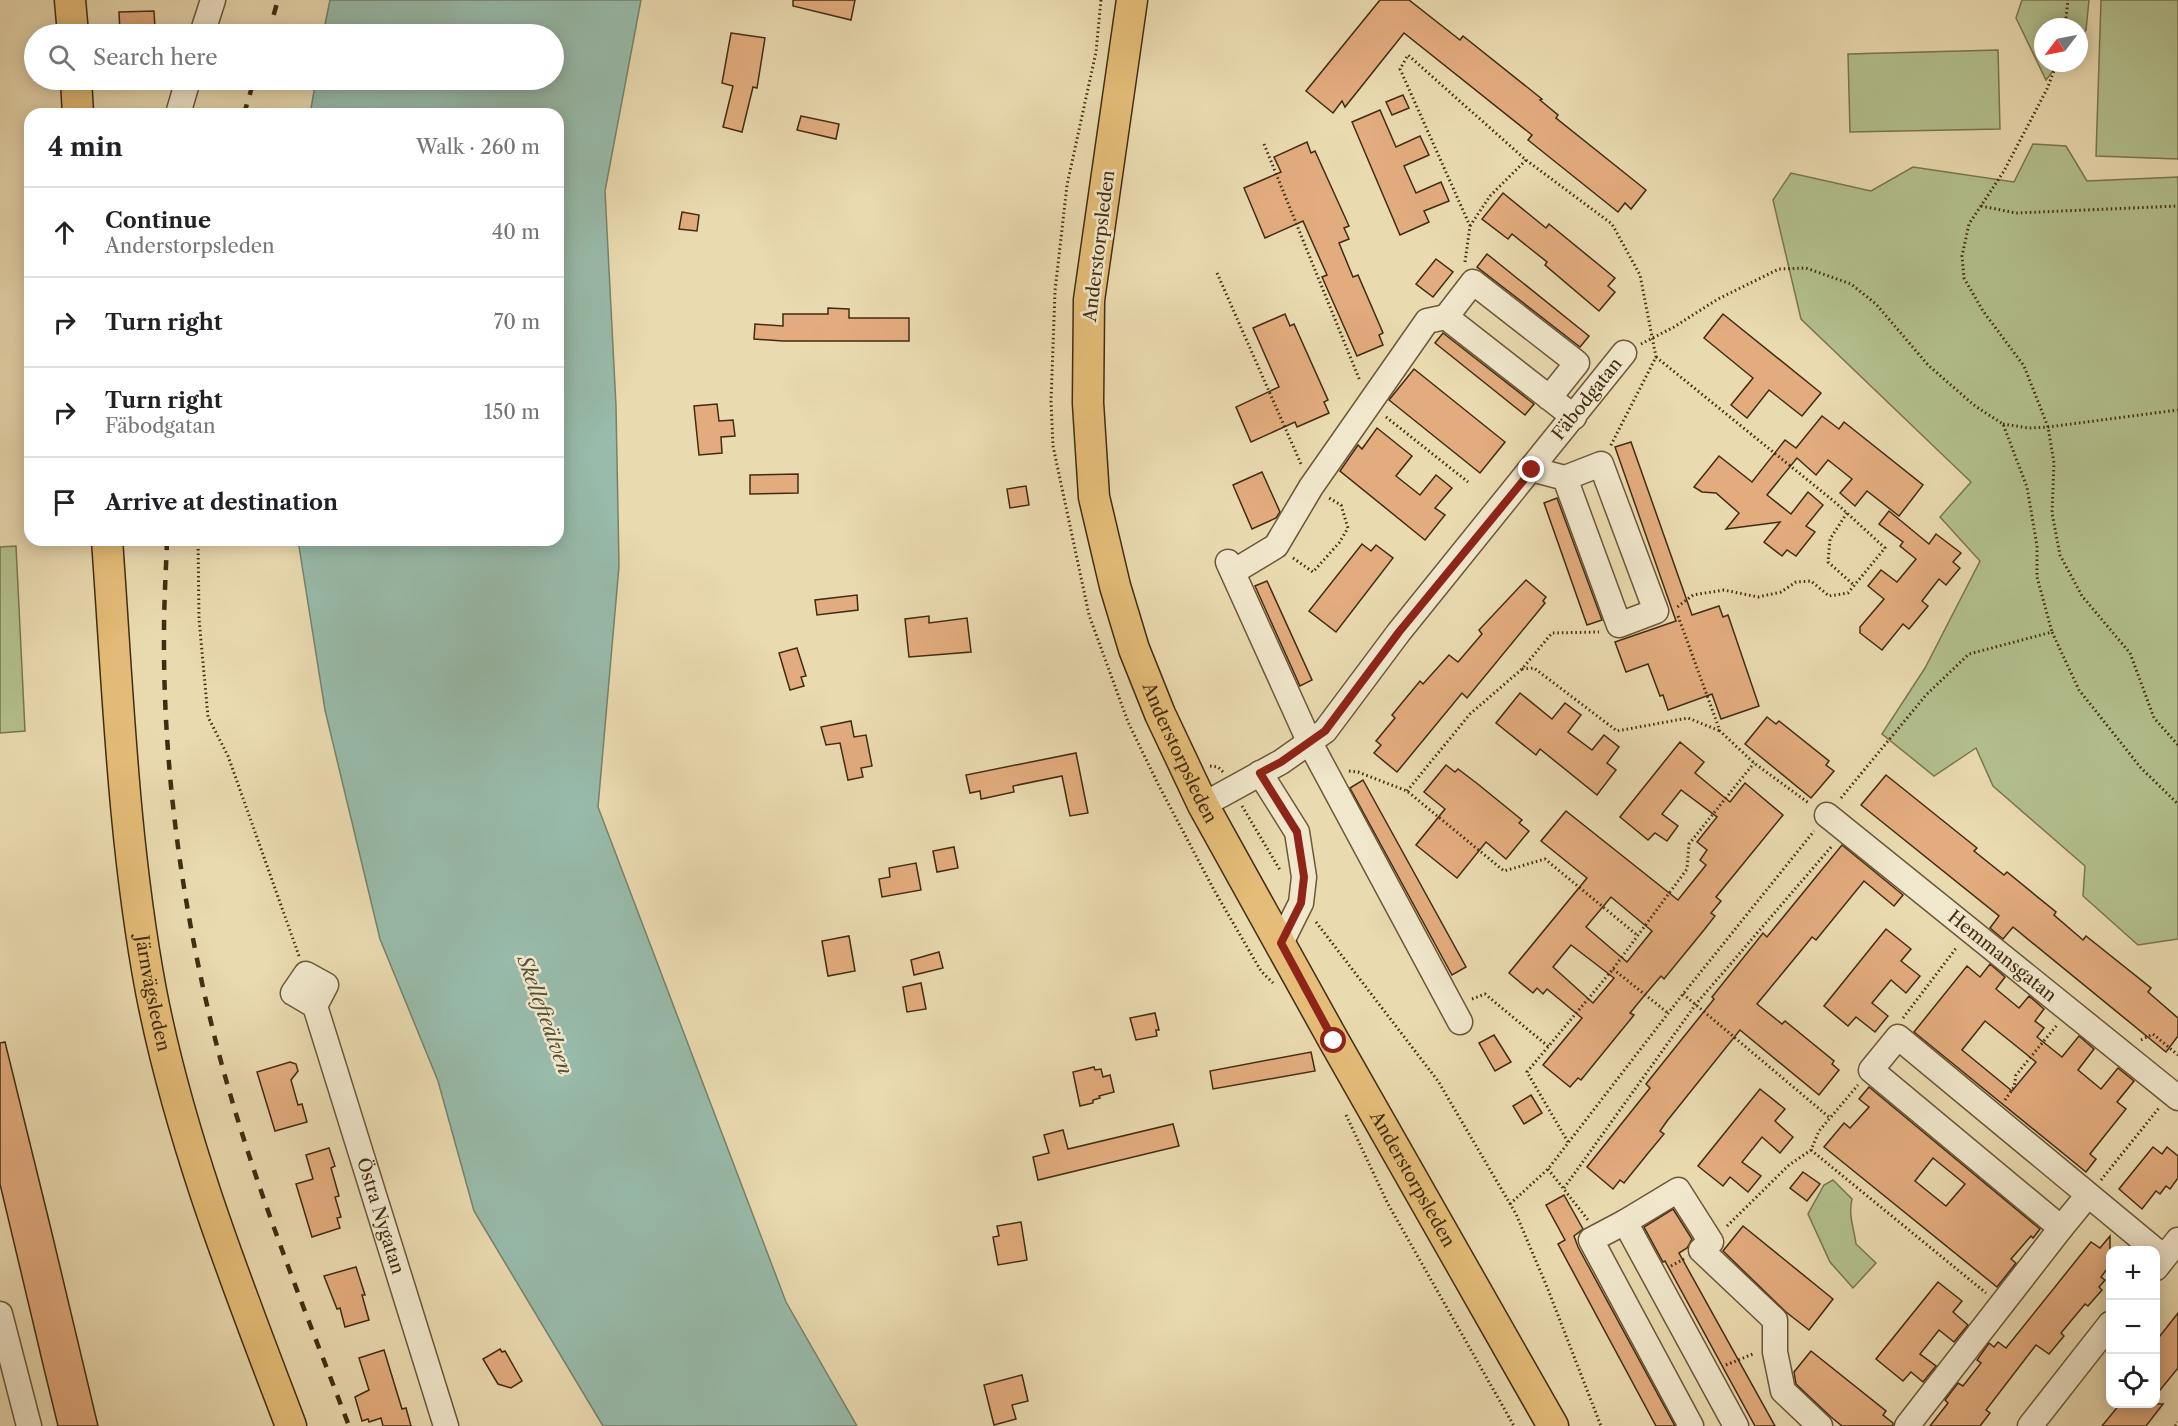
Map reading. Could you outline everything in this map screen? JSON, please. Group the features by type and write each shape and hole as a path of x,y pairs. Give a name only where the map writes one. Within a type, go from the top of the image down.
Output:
{"main road":[{"path":"70,0 72,24"},
{"name":"Anderstorpsleden","path":"1131,0 1089,300 1088,403 1094,497 1115,586 1134,649 1187,774 1553,1426"},
{"path":"77,90 78,108"},
{"name":"Järnvägsleden","path":"107,546 128,829 152,992 174,1091 204,1189 291,1426"}],"street":[{"path":"205,24 213,0"},
{"path":"180,108 185,90"},
{"path":"1456,1015 1323,769 1230,567 1276,546 1311,487 1427,321 1446,317 1473,282 1577,363 1550,398"},
{"path":"1446,317 1574,417"},
{"name":"Fäbodgatan","path":"1203,804 1281,762 1325,731 1399,632 1532,470 1624,353"},
{"path":"1532,470 1565,478 1601,464 1656,611 1619,625 1565,478"},
{"path":"1260,773 1297,832 1304,877 1301,903 1281,943"},
{"name":"Hemmansgatan","path":"1827,815 2175,1095"},
{"name":"Östra Nygatan","path":"306,974 293,993 315,1006 446,1426"},
{"path":"2061,1228 1871,1070 1898,1037 2161,1253"},
{"path":"1691,1426 1591,1240 1678,1190 1706,1246 1775,1320 1775,1352 1783,1391 1820,1426"},
{"path":"1907,1426 2088,1195"},
{"path":"1625,1222 1736,1426"},
{"path":"0,1314 29,1426"},
{"path":"2030,1426 2106,1329"}],"path":[{"path":"1101,0 1096,52 1067,185 1054,291 1051,401 1053,446 1089,615 1128,722 1214,891 1261,971 1276,986"},
{"path":"2066,18 2068,0"},
{"path":"1470,226 1400,69 1408,55 1526,160 1612,224 1640,275 1656,357 1601,464"},
{"path":"2054,72 2004,171 1969,224 1962,256 1964,278 1983,311 2024,366 2048,427 2054,463 2052,513 2060,555 2082,596 2130,653 2154,718 2178,745"},
{"path":"1264,144 1370,404 1468,482"},
{"path":"1473,282 1465,267 1470,226 1490,196 1526,160"},
{"path":"1981,206 2016,213 2178,206"},
{"path":"1624,353 1718,299 1779,269 1806,268 1851,284 1876,304 1928,365 1975,406 2003,424 2029,428 2048,427 2178,410"},
{"path":"1217,273 1311,487 1341,505 1348,528 1339,543 1314,572 1276,546"},
{"path":"1656,357 1847,513 1885,549 1848,593 1829,596 1811,582 1796,582 1781,592 1758,597 1724,590 1693,595 1675,609 1720,731"},
{"path":"2003,424 2026,487 2037,546 2037,577 2052,632 2079,690 2141,768 2178,804"},
{"path":"1847,513 1830,539 1828,562 1855,586"},
{"path":"198,546 199,618 208,717 228,756 306,974"},
{"path":"1407,791 1470,714 1522,669 1552,633 1600,632 1619,625"},
{"path":"1510,1204 1548,1169 1683,994 1926,695 1969,654 2052,632"},
{"path":"1522,669 1534,668 1617,731 1688,718 1720,731 1754,763 1827,815"},
{"path":"1568,1142 1527,1072 1613,969 1687,869 1689,844 1754,763"},
{"path":"1159,786 1206,765 1218,767 1227,775 1242,806 1301,903 1438,1081 1510,1204 1547,1287 1601,1426"},
{"path":"1323,769 1358,772 1407,791 1504,871 1545,860 1637,935"},
{"path":"1564,1188 1696,1004 1846,830"},
{"path":"1898,1037 1902,1020 1971,930"},
{"path":"1613,969 1668,1013"},
{"path":"1456,1015 1485,994 1549,1047"},
{"path":"1683,994 1830,1118"},
{"path":"1994,1117 2014,1088 2016,1075 2070,1010"},
{"path":"1654,1276 1706,1246 1789,1165 1811,1150 1819,1131 1871,1070"},
{"path":"2088,1195 2175,1095"},
{"path":"1344,1110 1388,1204 1514,1426"},
{"path":"1811,1150 2001,1306"},
{"path":"1548,1169 1601,1235"},
{"path":"1708,1375 1760,1351 1775,1352"},
{"path":"2175,1426 2178,1422"}],"green space":[{"path":"2022,0 2089,0 2087,18 2034,18 2034,55 2016,18"},
{"path":"2101,0 2178,0 2178,159 2096,156"},
{"path":"1998,50 2000,129 1850,132 1848,54"},
{"path":"2042,72 2052,72 2046,80"},
{"path":"2033,144 2066,146 2087,181 2178,177 2178,939 2138,945 2083,896 2085,866 1993,786 1976,748 1934,776 1882,734 1925,668 1980,561 1940,517 1971,482 1801,319 1773,200 1791,173 1871,191 1913,167 2014,182"},
{"path":"16,546 25,731 0,733 0,547"},
{"path":"1833,1180 1852,1199 1851,1216 1856,1244 1876,1263 1853,1288 1830,1262 1808,1214 1824,1185"}],"water":[{"name":"Skellefteälven","path":"330,0 641,0 605,191 616,406 619,566 598,807 786,1302 857,1426 603,1426 474,1211 438,1081 380,939 325,710 299,546 564,546 564,108 311,108 314,90 564,90 564,24 325,24"}],"building":[{"path":"793,0 855,0 851,20 793,6"},
{"path":"1380,0 1409,0 1460,40 1463,36 1542,99 1540,100 1558,115 1556,118 1646,190 1631,209 1625,203 1618,212 1528,140 1532,135 1404,33 1345,107 1342,101 1333,113 1306,91"},
{"path":"154,11 155,24 120,24 119,12"},
{"path":"731,33 765,38 757,88 753,87 742,132 723,127 733,86 722,83"},
{"path":"1403,95 1409,108 1392,115 1386,102"},
{"path":"1380,110 1396,147 1420,136 1429,155 1404,166 1416,193 1441,182 1449,201 1424,211 1429,222 1400,235 1352,122"},
{"path":"801,116 839,124 836,139 797,130"},
{"path":"1307,142 1311,153 1315,151 1349,226 1344,228 1349,239 1339,243 1353,277 1358,275 1383,333 1379,335 1383,345 1357,356 1322,277 1327,275 1303,221 1265,238 1244,188 1281,172 1274,157"},
{"path":"1503,193 1546,228 1549,224 1615,278 1608,286 1615,292 1599,311 1545,265 1547,262 1512,234 1508,239 1482,219"},
{"path":"682,212 699,215 697,231 679,229"},
{"path":"1487,254 1589,336 1580,347 1477,267"},
{"path":"1436,259 1453,272 1433,297 1416,284"},
{"path":"828,308 849,309 849,318 909,318 909,341 754,339 755,324 783,326 783,314 828,314"},
{"path":"1285,314 1290,326 1294,324 1328,400 1324,402 1329,413 1297,427 1295,422 1251,442 1236,407 1279,387 1253,328"},
{"path":"1723,314 1821,393 1802,416 1769,390 1747,418 1731,405 1753,378 1704,338"},
{"path":"1443,333 1534,404 1525,415 1435,343"},
{"path":"1414,369 1505,442 1480,473 1389,400"},
{"path":"717,404 719,421 733,420 735,436 721,437 722,453 699,455 694,406"},
{"path":"1822,416 1839,429 1844,422 1923,485 1899,516 1867,491 1855,506 1840,493 1852,479 1828,460 1816,475 1797,458 1767,495 1791,514 1808,492 1823,505 1806,526 1815,532 1796,556 1787,550 1782,556 1764,542 1780,522 1726,529 1739,513 1716,493 1702,492 1694,487 1719,456 1752,482 1785,440 1796,448"},
{"path":"1377,428 1412,456 1396,476 1420,495 1436,475 1452,488 1435,508 1445,515 1425,540 1340,471 1358,445 1362,449"},
{"path":"1631,442 1692,615 1719,606 1723,617 1728,615 1759,706 1721,719 1712,694 1668,710 1648,664 1626,672 1615,642 1676,621 1615,447"},
{"path":"1262,472 1280,512 1276,518 1252,529 1233,485"},
{"path":"798,474 798,493 750,494 750,475"},
{"path":"1026,486 1029,505 1010,508 1007,489"},
{"path":"1557,498 1602,620 1587,625 1544,503"},
{"path":"1889,511 1929,544 1936,534 1961,553 1953,562 1960,568 1946,585 1939,579 1922,601 1928,606 1909,629 1903,624 1882,650 1860,633 1860,627 1884,599 1868,586 1881,570 1897,582 1916,559 1900,546 1903,542 1879,524"},
{"path":"1362,544 1371,551 1376,545 1393,558 1336,632 1309,611"},
{"path":"1526,580 1546,597 1543,601 1545,603 1467,698 1462,693 1397,772 1374,753 1381,745 1376,741 1395,718 1392,715 1420,681 1423,684 1449,655 1458,662 1482,634 1479,630"},
{"path":"1267,581 1312,680 1300,686 1255,586"},
{"path":"857,595 858,610 817,615 815,600"},
{"path":"929,616 929,623 967,618 971,652 909,657 905,619"},
{"path":"797,648 806,676 801,677 804,686 790,690 779,653"},
{"path":"1520,693 1552,719 1565,703 1581,715 1568,732 1592,750 1604,735 1619,747 1607,763 1616,770 1597,795 1540,749 1536,755 1496,723"},
{"path":"1767,717 1776,724 1779,721 1829,761 1826,765 1834,771 1811,798 1745,744"},
{"path":"851,721 854,737 866,735 872,766 861,768 863,777 848,780 840,743 826,745 821,727"},
{"path":"1680,742 1704,762 1695,773 1730,802 1745,783 1783,815 1716,897 1721,901 1711,913 1715,916 1664,979 1661,976 1630,1013 1634,1015 1581,1080 1578,1078 1570,1087 1543,1065 1582,1018 1547,989 1543,994 1537,988 1533,993 1509,973 1587,878 1541,841 1566,811 1678,900 1706,865 1700,860 1707,850 1697,842 1717,817 1681,790 1662,814 1678,826 1667,841 1655,833 1648,840 1620,817","holes":["1611,897 1652,931 1627,962 1586,927","1571,945 1614,978 1593,1003 1553,967"]},
{"path":"1076,753 1088,813 1070,816 1062,776 1013,786 1014,792 981,799 980,791 970,793 966,775"},
{"path":"1446,765 1455,772 1458,769 1479,785 1522,820 1519,823 1529,831 1506,859 1486,842 1457,878 1416,845 1445,809 1424,792"},
{"path":"1886,775 1977,848 1974,851 2004,875 2007,872 2056,912 2054,915 2083,940 2086,936 2151,988 2148,992 2178,1018 2178,1036 2166,1052 2013,927 2003,939 1990,928 1999,916 1861,805"},
{"path":"1363,780 1466,967 1452,975 1350,788"},
{"path":"1842,845 1903,895 1894,906 1864,881 1816,940 1812,937 1757,1004 1782,1024 1785,1021 1834,1061 1832,1064 1839,1070 1819,1095 1740,1030 1667,1121 1660,1131 1664,1134 1624,1183 1620,1180 1613,1189 1587,1167 1650,1088 1646,1084 1714,999 1712,997 1763,933 1767,937"},
{"path":"954,847 958,868 937,872 933,851"},
{"path":"916,863 921,890 882,897 879,879 890,877 889,868"},
{"path":"1886,929 1911,949 1901,961 1920,976 1906,993 1891,980 1872,1003 1888,1016 1875,1032 1856,1017 1848,1026 1824,1006"},
{"path":"849,936 855,971 828,976 822,941"},
{"path":"939,952 943,968 914,975 911,960"},
{"path":"1990,964 2005,977 1996,989 2019,1008 2029,996 2044,1009 2035,1021 2044,1028 2037,1037 2062,1057 2079,1036 2094,1049 2078,1070 2101,1089 2118,1068 2134,1081 2117,1102 2126,1109 2090,1154 2096,1159 2086,1172 1914,1032 1967,966 1980,977","holes":["1985,1021 2036,1062 2012,1091 1962,1050"]},
{"path":"921,983 926,1009 907,1012 903,987"},
{"path":"1155,1013 1159,1030 1156,1030 1157,1036 1136,1040 1130,1018"},
{"path":"1494,1035 1511,1062 1495,1071 1479,1043"},
{"path":"5,1042 98,1426 58,1426 45,1373 0,1184 0,1043"},
{"path":"1311,1052 1315,1071 1213,1089 1210,1071"},
{"path":"290,1062 296,1064 298,1071 291,1080 298,1105 302,1104 307,1122 275,1131 257,1072"},
{"path":"1094,1067 1095,1070 1101,1069 1103,1077 1110,1075 1114,1092 1099,1096 1100,1098 1093,1100 1093,1103 1080,1106 1073,1072"},
{"path":"1869,1087 2040,1229 2011,1259 2016,1263 1997,1287 1824,1147 1844,1123 1850,1128 1869,1107 1859,1099","holes":["1933,1158 1965,1184 1946,1206 1915,1181"]},
{"path":"1760,1089 1785,1109 1775,1121 1793,1137 1780,1153 1762,1137 1742,1162 1761,1176 1748,1192 1730,1177 1723,1186 1698,1166"},
{"path":"1531,1095 1542,1113 1524,1124 1513,1106"},
{"path":"1173,1124 1179,1146 1038,1180 1033,1157 1049,1153 1044,1135 1063,1130 1068,1149"},
{"path":"2153,1147 2162,1154 2167,1147 2178,1156 2178,1178 2170,1189 2166,1186 2160,1194 2156,1191 2142,1209 2119,1189"},
{"path":"329,1148 335,1166 331,1168 339,1196 335,1197 341,1217 337,1218 340,1228 312,1237 296,1184 313,1179 306,1155"},
{"path":"1803,1172 1820,1184 1807,1201 1790,1188"},
{"path":"1564,1195 1583,1229 1574,1236 1578,1247 1675,1426 1656,1426 1558,1244 1565,1240 1546,1205"},
{"path":"1673,1209 1692,1239 1687,1248 1679,1253 1775,1426 1755,1426 1644,1227"},
{"path":"1021,1222 1027,1260 998,1265 993,1237 999,1236 997,1226"},
{"path":"1743,1226 1833,1299 1809,1330 1786,1312 1723,1251"},
{"path":"2110,1236 2110,1246 2106,1246 2106,1270 2101,1277 2105,1280 2099,1287 2102,1290 2088,1306 2085,1304 2061,1333 2064,1336 2049,1354 2036,1345 1986,1410 1990,1413 1980,1426 1930,1426 1948,1403 1945,1400 1958,1383 1963,1386 1981,1363 1977,1360 1989,1343 1994,1347 1998,1342 2006,1348 2091,1242 2100,1248"},
{"path":"356,1267 365,1295 362,1295 369,1320 345,1327 340,1308 337,1309 324,1276"},
{"path":"1938,1282 1962,1301 1953,1312 1968,1325 1954,1342 1939,1330 1920,1354 1936,1366 1923,1382 1911,1372 1903,1381 1876,1359"},
{"path":"2178,1313 2178,1368 2160,1390 2160,1354 2160,1336"},
{"path":"500,1349 502,1352 505,1351 522,1381 511,1388 498,1384 483,1359"},
{"path":"384,1350 402,1409 406,1408 411,1426 383,1426 381,1418 369,1422 368,1419 362,1421 355,1397 369,1390 359,1358"},
{"path":"1811,1351 1886,1411 1883,1415 1893,1423 1893,1426 1842,1426 1831,1417 1796,1384 1794,1372"},
{"path":"1022,1375 1028,1401 1012,1405 1016,1419 994,1425 984,1385"},
{"path":"2117,1408 2160,1408 2146,1426 2102,1426"}],"railway":[{"path":"271,24 278,0"},
{"path":"246,108 251,90"},
{"path":"167,546 164,680 170,778 182,875 199,971 238,1122 291,1275 349,1426"}],"route":[{"path":"1334,1041 1281,943 1301,903 1304,877 1297,832 1260,773 1281,762 1325,731 1399,632 1532,470"}]}
